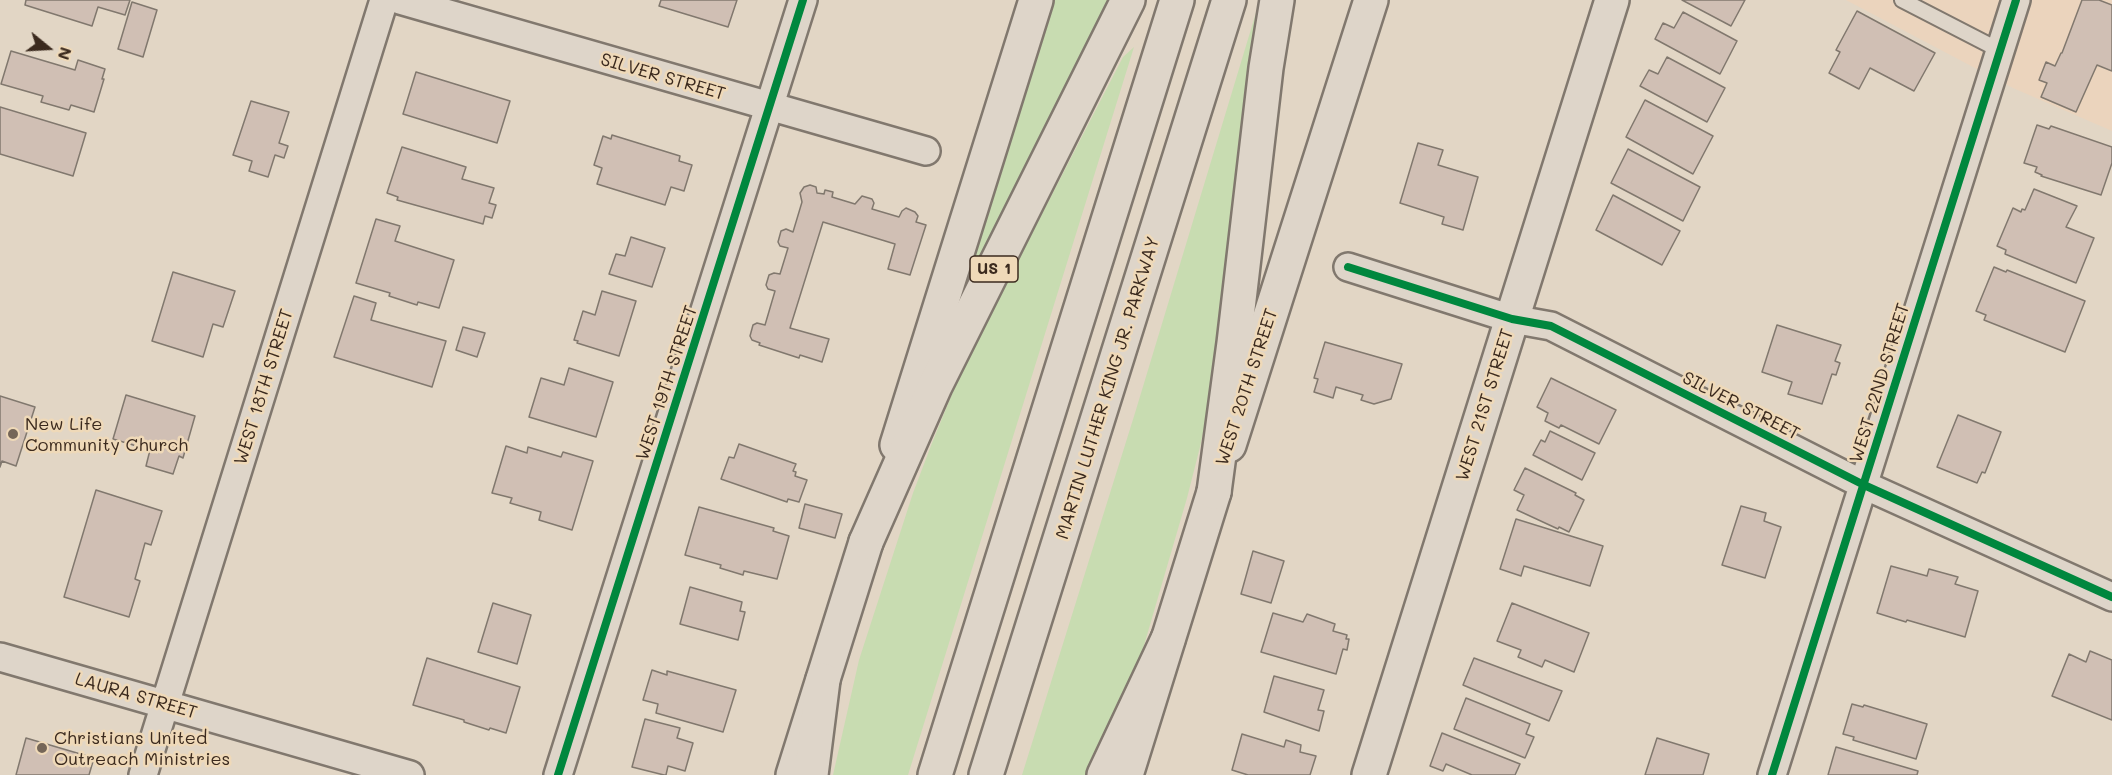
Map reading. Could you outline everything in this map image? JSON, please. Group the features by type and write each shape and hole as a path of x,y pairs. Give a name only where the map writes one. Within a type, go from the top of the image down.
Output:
{"main road":[{"path":"866,542 1036,0"},
{"name":"US 1","path":"793,775 866,542 935,386 1128,0"},
{"path":"935,775 1177,0"},
{"name":"MARTIN LUTHER KING JR. PARKWAY","path":"986,775 1229,0"},
{"path":"1214,492 1234,344 1266,68 1277,0"},
{"name":"WEST 20TH STREET","path":"1126,775 1371,0"},
{"name":"WEST 21ST STREET","path":"1369,775 1612,0"},
{"path":"1104,775 1168,639"},
{"path":"811,775 823,680"}],"street":[{"name":"WEST 18TH STREET","path":"143,775 384,0"},
{"name":"SILVER STREET","path":"400,0 926,152"},
{"name":"WEST 19TH STREET","path":"558,775 803,0"},
{"name":"WEST 22ND STREET","path":"1772,775 2016,0"},
{"name":"SILVER STREET","path":"1347,267 1512,319 1551,326 1864,484 2112,597"},
{"name":"LAURA STREET","path":"0,657 410,775"}],"lane":[{"path":"1902,0 1999,50"}],"shaded area":[{"path":"1846,0 2112,0 2112,131 2013,88"}],"green space":[{"path":"1049,0 1108,0 989,258 951,314"},
{"path":"1258,6 1260,20 1217,366 1187,498 1138,666 1094,775 1022,775 1135,413"},
{"path":"1134,47 908,775 833,775 859,660 913,493 963,367 1123,57"}],"building":[{"path":"26,0 130,0 125,15 98,7 92,26 25,5"},
{"path":"661,0 737,0 728,27 659,6"},
{"path":"1682,0 1745,0 1731,26"},
{"path":"2082,0 2099,0 2112,5 2112,71 2097,65 2076,112 2041,97 2047,83 2039,80 2046,62 2055,66 2062,53"},
{"path":"132,2 157,10 143,57 118,49"},
{"path":"1857,11 1935,53 1914,91 1870,68 1859,89 1829,73 1840,52 1836,50"},
{"path":"1683,12 1737,41 1720,74 1655,39 1663,23 1674,28"},
{"path":"11,51 75,70 78,60 105,69 94,112 71,105 69,110 41,102 43,96 1,84"},
{"path":"1667,57 1725,88 1707,122 1640,86 1649,70 1658,74"},
{"path":"416,72 510,101 497,143 403,114"},
{"path":"1645,100 1713,136 1693,174 1626,137"},
{"path":"251,101 289,112 279,143 288,146 284,158 275,155 268,177 249,171 252,161 233,155"},
{"path":"0,107 86,133 73,176 0,154"},
{"path":"2037,125 2049,129 2051,126 2112,147 2112,163 2101,195 2041,176 2035,172 2037,167 2024,163"},
{"path":"612,135 680,156 679,161 692,165 684,191 671,187 665,205 597,184 602,168 594,165 603,136 611,139"},
{"path":"1418,143 1443,150 1438,165 1478,177 1463,230 1442,224 1444,217 1400,203"},
{"path":"402,147 466,167 462,179 494,188 489,203 496,205 492,218 485,216 483,224 397,200 398,197 387,193"},
{"path":"1628,149 1700,187 1683,221 1611,183"},
{"path":"810,185 816,187 817,193 824,194 825,190 833,192 832,197 855,204 862,196 872,199 874,203 872,209 899,217 906,208 918,216 916,222 926,225 910,275 888,269 895,244 823,222 790,328 829,339 822,362 800,355 799,358 759,345 760,343 752,340 750,336 753,325 757,323 765,325 775,291 768,289 766,285 769,275 780,274 788,248 780,246 778,242 781,231 786,229 793,232 802,202 800,193 804,187"},
{"path":"2034,189 2077,206 2066,227 2094,238 2076,283 2005,254 2006,250 1997,246 2013,208 2021,212 2022,209 2025,210"},
{"path":"1613,195 1680,231 1662,265 1596,230"},
{"path":"376,219 400,226 395,241 454,260 439,308 418,302 417,305 389,296 390,293 356,283"},
{"path":"631,237 665,248 652,287 609,274 616,254 625,256"},
{"path":"1994,267 2085,301 2065,352 1984,320 1986,315 1976,311"},
{"path":"173,272 235,291 223,327 213,324 203,357 152,341"},
{"path":"602,291 636,301 619,356 577,343 578,341 574,340 583,311 595,315"},
{"path":"354,296 376,303 371,320 446,341 432,387 334,357"},
{"path":"1777,325 1841,345 1835,361 1840,363 1836,375 1832,374 1822,404 1788,394 1792,382 1762,372"},
{"path":"463,327 485,333 477,357 456,350"},
{"path":"1325,342 1402,364 1391,399 1374,404 1361,400 1363,395 1336,387 1333,398 1314,392 1318,379 1314,378"},
{"path":"569,368 613,382 596,437 529,417 541,378 564,385"},
{"path":"1551,378 1616,410 1599,444 1561,425 1559,428 1545,421 1548,413 1537,407"},
{"path":"126,395 195,416 183,458 179,456 173,474 146,466 150,450 113,439"},
{"name":"New Life Community Church","path":"0,396 35,407 16,466 2,461 0,467"},
{"path":"1958,415 2001,432 1985,473 1982,472 1977,483 1937,467"},
{"path":"1550,431 1595,453 1582,480 1533,455 1541,440 1545,442"},
{"path":"739,444 796,464 793,471 796,472 795,476 807,480 799,502 788,499 787,502 721,479 729,457 734,458"},
{"path":"506,446 527,453 528,447 561,457 563,452 593,461 572,530 539,520 541,512 510,503 512,498 492,493"},
{"path":"1525,468 1576,493 1575,495 1584,500 1569,532 1517,510 1524,495 1514,490"},
{"path":"96,490 162,511 151,545 145,543 135,579 140,581 129,617 64,597"},
{"path":"805,504 842,514 835,538 799,528"},
{"path":"1741,506 1766,513 1764,521 1781,527 1765,578 1722,565"},
{"path":"699,507 774,528 773,531 789,536 777,579 744,571 743,575 720,568 721,565 685,555"},
{"path":"1516,519 1603,546 1590,586 1524,566 1521,576 1500,569"},
{"path":"1253,551 1284,561 1271,603 1241,594"},
{"path":"1891,566 1927,576 1929,569 1958,577 1955,584 1978,591 1965,637 1877,613"},
{"path":"690,587 742,602 740,611 745,612 738,640 680,624"},
{"path":"493,603 531,615 517,664 478,652"},
{"path":"1512,603 1589,633 1574,672 1545,660 1542,667 1518,657 1521,650 1497,641"},
{"path":"1273,613 1303,622 1307,614 1335,624 1333,631 1347,635 1346,639 1349,639 1347,650 1343,649 1336,674 1261,652"},
{"path":"2090,651 2112,660 2112,720 2052,696 2069,654 2086,662"},
{"path":"427,658 520,687 506,733 490,728 489,730 413,705"},
{"path":"1474,658 1562,691 1549,721 1463,685"},
{"path":"652,670 667,675 667,671 736,690 723,732 656,713 658,704 643,700"},
{"path":"1274,676 1324,690 1318,710 1324,711 1319,731 1264,712"},
{"path":"1466,698 1530,724 1526,734 1534,737 1525,758 1454,729"},
{"path":"1852,704 1863,707 1864,705 1927,724 1916,759 1853,740 1854,737 1843,734"},
{"path":"645,719 680,728 677,738 693,743 685,771 668,766 666,775 664,775 632,767"},
{"path":"1442,733 1520,764 1515,775 1472,775 1446,764 1443,771 1430,766"},
{"path":"1242,734 1284,747 1286,740 1301,745 1300,752 1316,756 1310,775 1248,775 1232,770"},
{"name":"Christians United Outreach Ministries","path":"26,738 94,758 89,775 16,775"},
{"path":"1657,738 1709,754 1703,775 1645,775"},
{"path":"1836,747 1918,771 1917,775 1828,775"}],"cycle path":[{"path":"558,775 803,0"},
{"path":"1772,775 2016,0"},
{"path":"1348,267 1512,319 1551,326 1864,485 2112,597"}],"place":[{"name":"New Life Community Church","path":"13,434"},
{"name":"Christians United Outreach Ministries","path":"42,748"}]}
